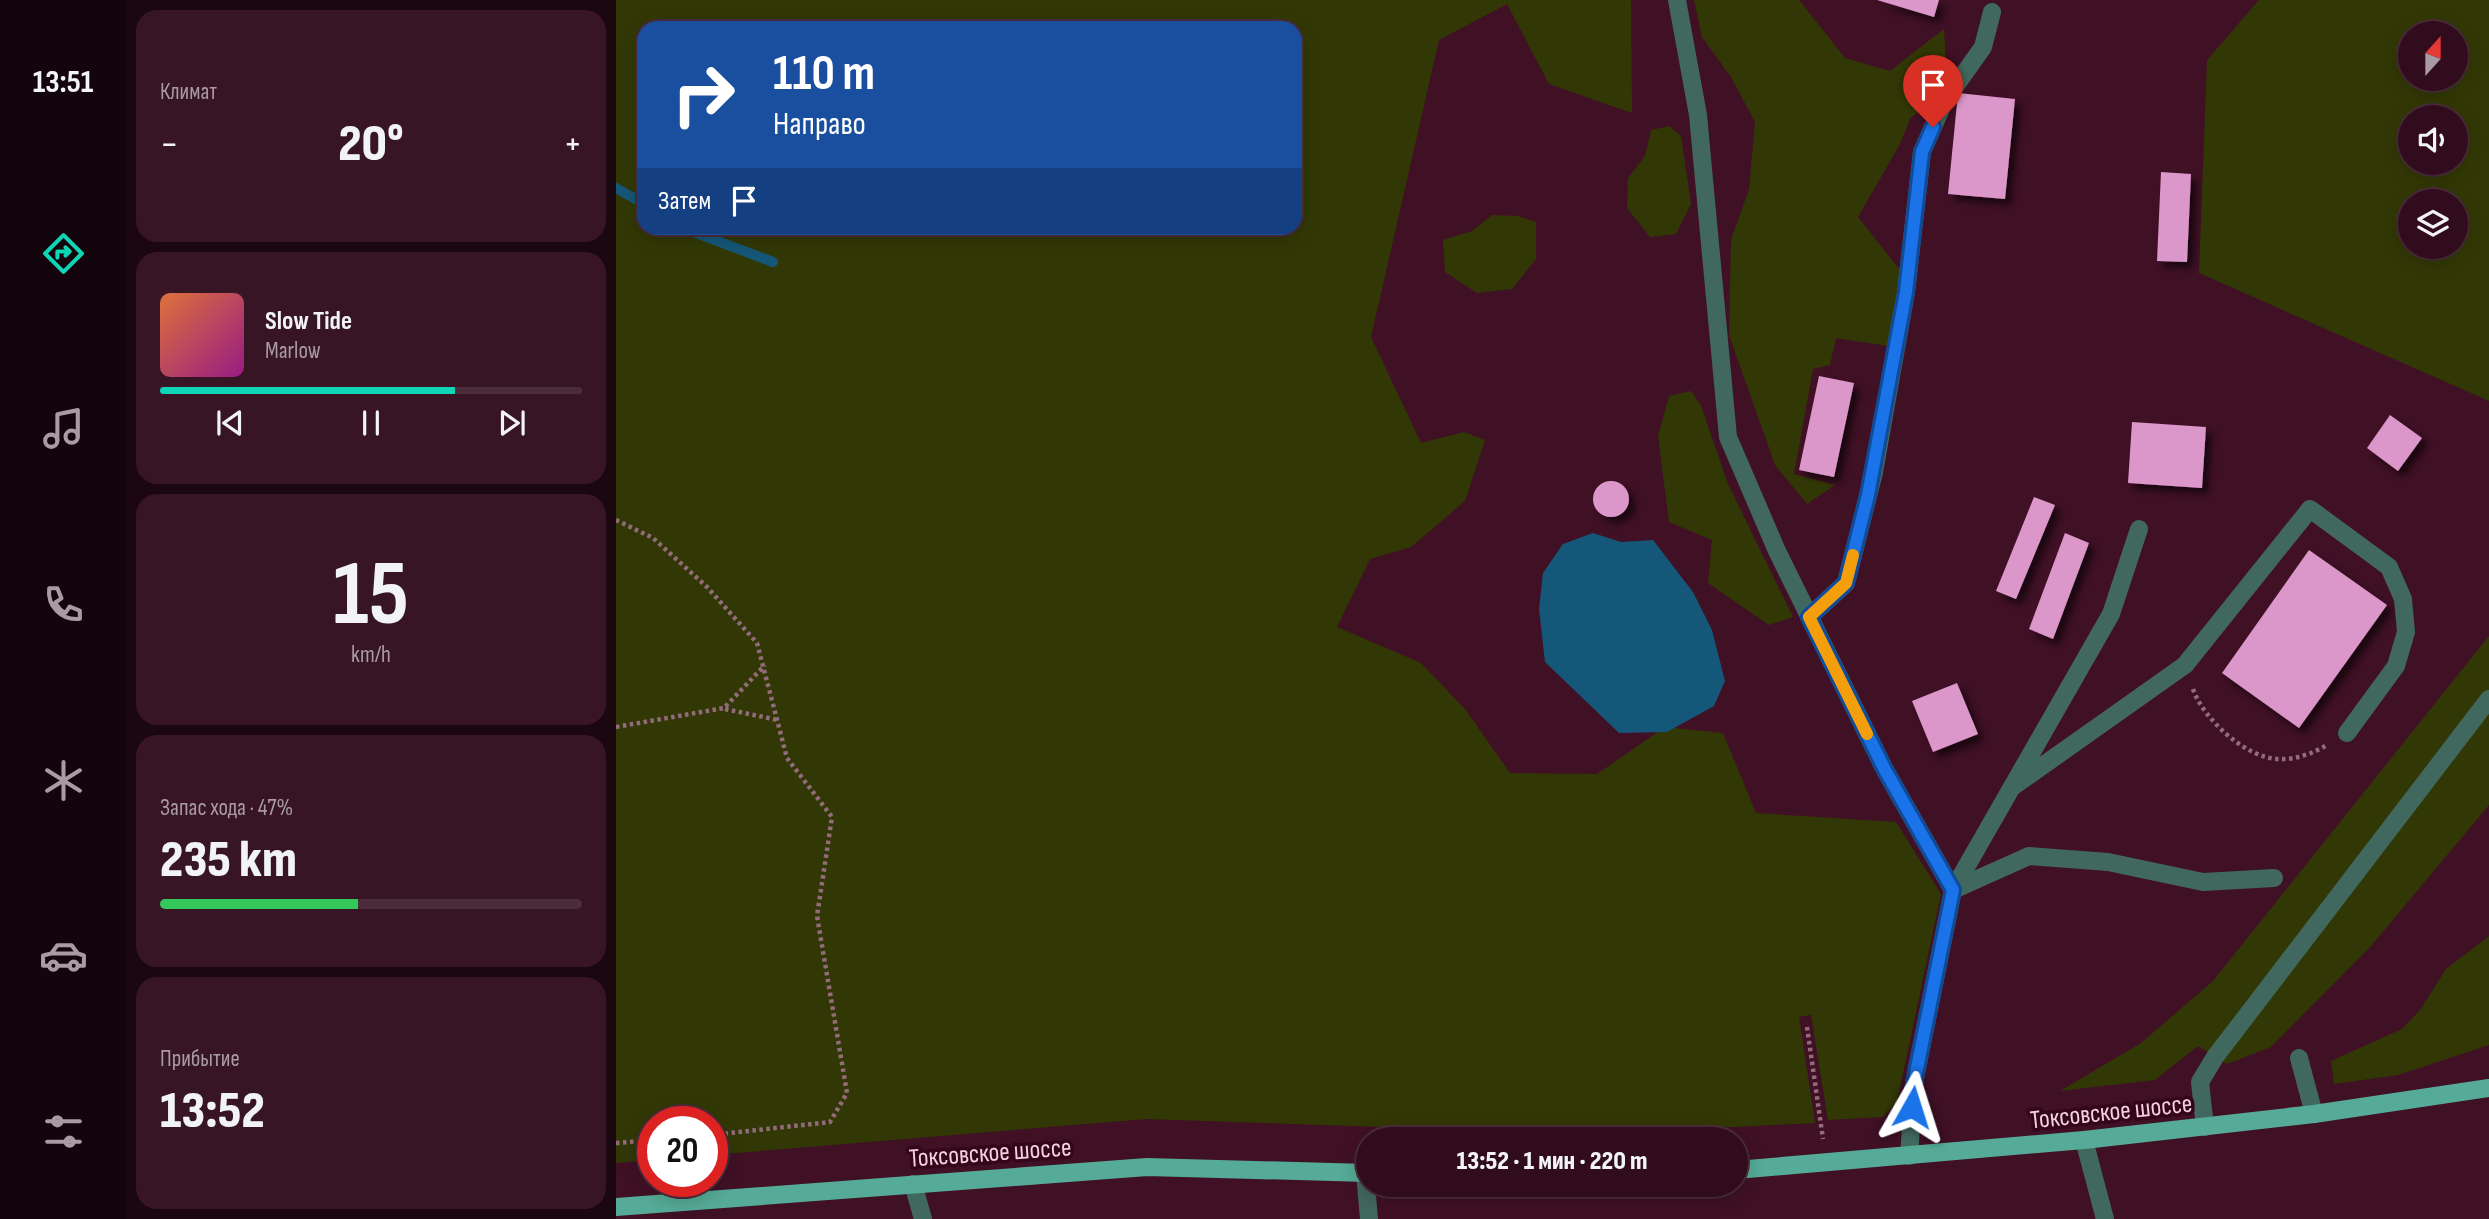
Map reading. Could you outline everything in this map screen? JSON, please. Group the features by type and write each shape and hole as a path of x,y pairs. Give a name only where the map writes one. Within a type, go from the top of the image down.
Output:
{"main road":[{"name":"Токсовское шоссе","path":"1748,1169 2205,1127 2489,1088"},
{"name":"Токсовское шоссе","path":"622,1211 913,1184 1147,1167 1356,1173"}],"street":[{"path":"1677,0 1698,115 1728,437 1809,617 1885,770 1953,890"},
{"path":"1809,617 1846,583 1874,472 1906,292 1922,152 1944,102 1983,47 1992,12"},
{"path":"2011,788 2185,665 2310,509 2389,567 2403,598 2406,632 2396,666 2347,733"},
{"path":"1909,1156 1914,1083 1953,890 2111,614 2139,529"},
{"path":"2205,1127 2200,1082 2216,1057 2489,699"},
{"path":"1953,890 2029,856 2108,862 2203,882 2274,878"},
{"path":"2299,1058 2314,1114"},
{"path":"2084,1140 2105,1219"},
{"path":"913,1184 923,1219"},
{"path":"1368,1197 1369,1219"}],"path":[{"path":"616,520 653,538 707,587 757,643 787,758 832,817 817,916 847,1093 830,1122 728,1133"},
{"path":"2185,665 2197,702 2217,727 2244,746 2278,760 2314,752 2347,733"},
{"path":"724,708 765,666"},
{"path":"616,727 724,708 778,720"},
{"path":"1807,1027 1823,1140"},
{"path":"616,1143 637,1141"}],"green space":[{"path":"616,0 1631,0 1632,113 1549,84 1507,4 1439,40 1371,337 1421,443 1464,432 1485,440 1465,501 1411,547 1370,559 1337,627 1421,663 1465,709 1510,773 1597,774 1665,727 1723,733 1756,813 1896,822 1941,894 1897,1102 1883,1117 1828,1120 1811,1015 1799,1017 1815,1123 1732,1127 1385,1127 1147,1119 728,1154 728,1106 637,1106 637,1161 616,1163"},
{"path":"1694,0 1799,0 1845,58 1890,71 1944,29 1946,62 1933,104 1911,117 1900,144 1858,217 1900,270 1888,346 1836,338 1830,365 1813,369 1794,474 1835,485 1807,504 1775,465 1729,335 1731,240 1749,189 1755,122 1731,77 1702,37"},
{"path":"2259,0 2489,0 2489,401 2199,273 2207,60"},
{"path":"1669,126 1681,136 1691,204 1676,234 1650,237 1627,208 1628,178 1645,156 1651,130"},
{"path":"1492,215 1517,216 1536,222 1536,259 1512,289 1477,293 1445,272 1443,240 1472,231"},
{"path":"1691,391 1701,406 1728,484 1793,617 1769,625 1708,583 1712,540 1669,522 1658,436 1669,396"},
{"path":"2489,636 2489,805 2371,946 2271,1047 2227,1064 2198,1046 2155,1080 2060,1091 2141,1043 2213,981"},
{"path":"2489,936 2489,1045 2398,1075 2334,1084 2331,1061 2402,1029 2420,1010 2446,969"}],"water":[{"path":"1593,533 1621,542 1653,540 1693,592 1712,630 1725,681 1714,706 1667,732 1619,733 1545,662 1539,609 1543,573 1563,544"}],"building":[{"path":"1877,0 1939,0 1934,17"},
{"path":"1958,93 2015,99 2005,199 1948,194"},
{"path":"2161,172 2191,174 2187,262 2157,261"},
{"path":"1819,376 1854,383 1834,477 1799,470"},
{"path":"2390,415 2422,438 2398,471 2367,448"},
{"path":"2132,422 2206,427 2202,488 2128,483"},
{"path":"1611,481 1624,486 1629,499 1624,512 1611,517 1598,512 1593,499 1598,486"},
{"path":"2034,497 2055,505 2016,599 1996,591"},
{"path":"2065,533 2089,543 2053,639 2029,629"},
{"path":"2309,550 2387,605 2299,728 2222,673"},
{"path":"1957,683 1978,734 1933,752 1912,701"}],"waterway":[{"path":"616,188 637,200"},
{"path":"702,235 773,262"}],"slow traffic":[{"path":"1853,555 1846,583 1809,617 1867,734"}],"route":[{"path":"1912,1107 1914,1083 1953,890 1885,770 1809,617 1846,583 1874,472 1906,292 1922,152 1933,127"}]}
